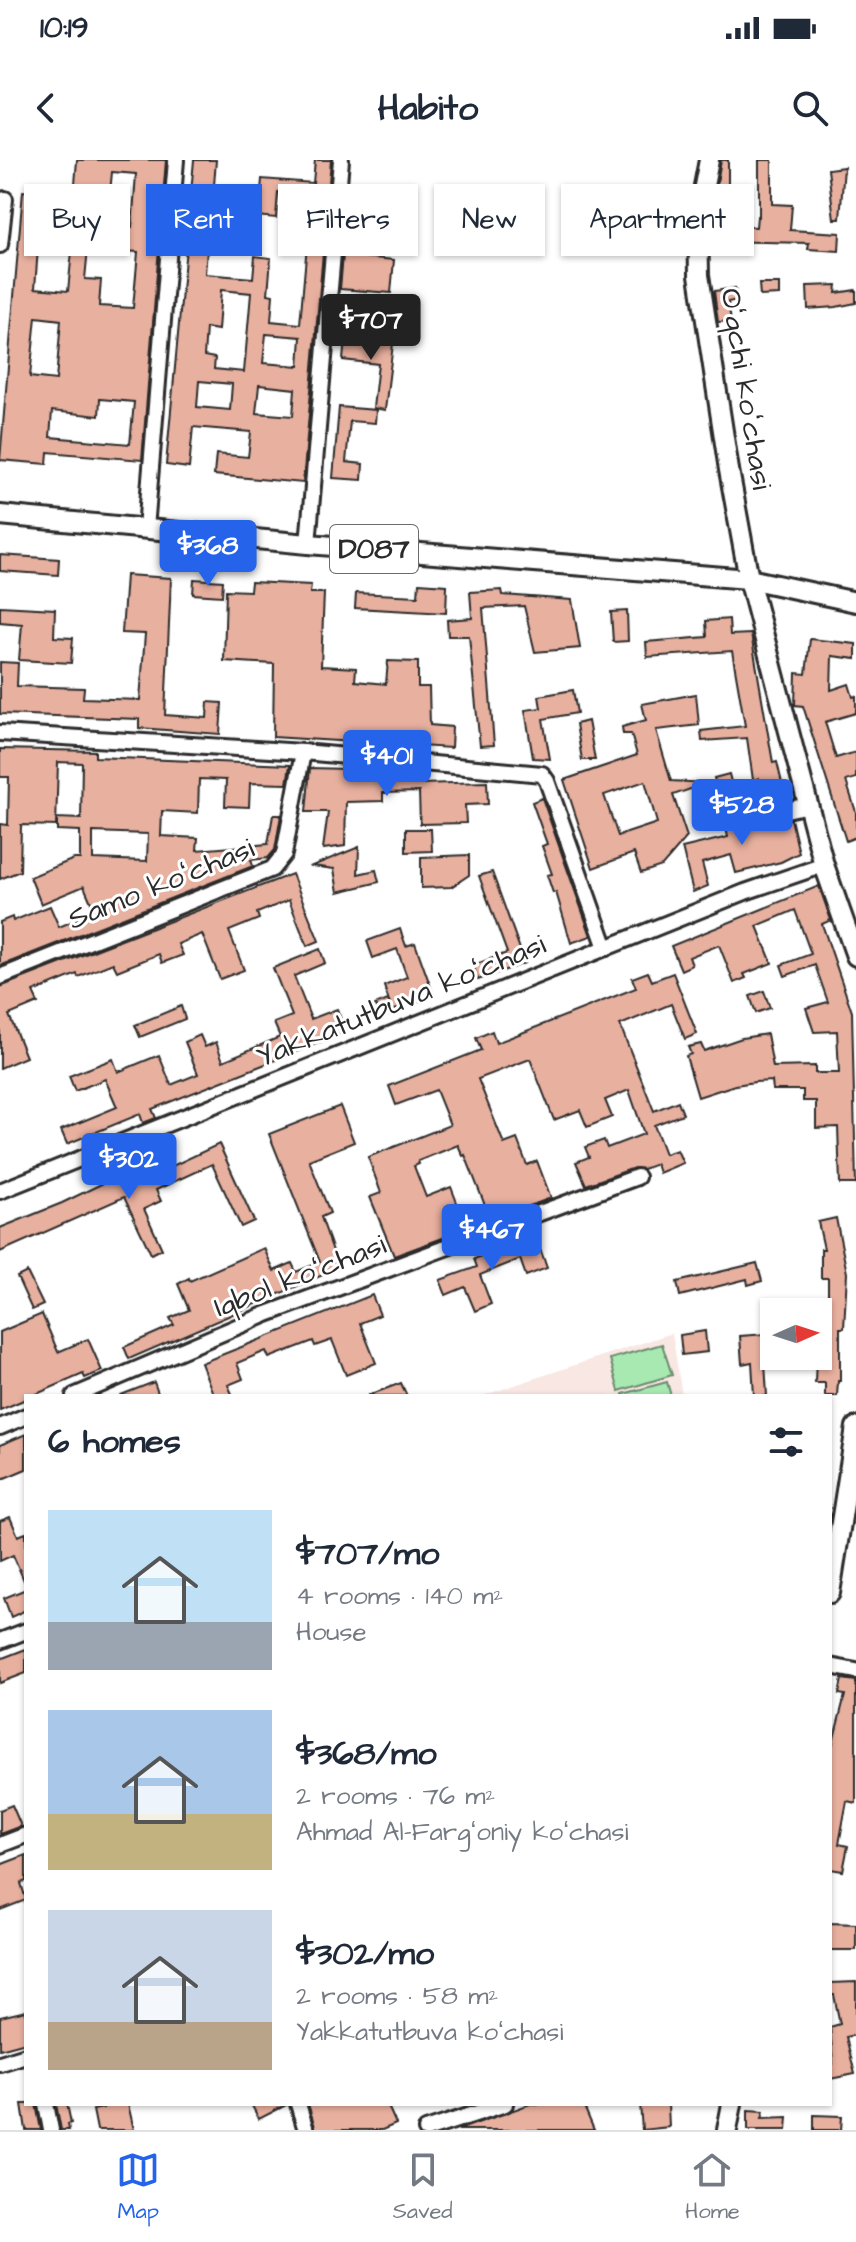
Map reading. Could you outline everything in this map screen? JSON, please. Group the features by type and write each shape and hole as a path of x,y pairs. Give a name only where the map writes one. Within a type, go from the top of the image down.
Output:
{"main road":[{"name":"Oʻqchi koʻchasi","path":"709,160 698,217 699,275 749,579 824,865 856,956"},
{"name":"D087","path":"0,515 308,544 749,579 856,602"},
{"path":"832,1580 856,1427"},
{"path":"727,2130 732,2106"}],"street":[{"path":"146,529 176,160"},
{"path":"308,544 341,160"},
{"path":"0,245 5,199"},
{"path":"0,733 303,752 542,774 606,948"},
{"name":"Samo koʻchasi","path":"0,977 272,869 284,854 303,752"},
{"path":"752,818 808,805"},
{"name":"Yakkatutbuva koʻchasi","path":"0,1191 745,892 824,865"},
{"name":"Iqbol koʻchasi","path":"79,1394 267,1314 637,1177"},
{"path":"0,1427 24,1417"},
{"path":"0,1641 24,1632"},
{"path":"832,1666 856,1671"},
{"path":"0,1845 24,1836"},
{"path":"0,2063 24,2056"},
{"path":"46,2106 51,2130"},
{"path":"299,2106 306,2130"},
{"path":"426,2130 499,2106"}],"shaded area":[{"path":"672,1333 682,1394 488,1394"}],"green space":[{"path":"662,1344 672,1375 619,1391 610,1359"},
{"path":"667,1382 670,1394 623,1394"}],"building":[{"path":"77,160 166,160 164,184 146,184 146,256 158,256 142,460 48,452 47,464 0,460 23,191 24,256 37,256 35,288 68,291 72,256 87,256 85,279 101,280 99,306 133,308 138,252 130,251 136,174 112,172 111,184 75,184","holes":["36,317 61,320 56,380 30,377","100,399 134,402 130,444 50,437 52,411 99,416"]},
{"path":"194,160 216,160 214,184 192,184"},
{"path":"315,160 331,160 329,184 278,184 276,218 262,217 262,179 313,183"},
{"path":"721,160 728,160 728,184 717,184"},
{"path":"759,160 772,160 772,204 792,205 790,230 840,233 839,251 808,249 809,243 754,242 754,227 759,217"},
{"path":"844,167 840,219 834,219 828,169"},
{"path":"185,256 206,256 205,274 253,278 255,256 271,258 268,294 273,295 271,321 300,324 306,256 323,256 303,483 214,475 216,454 248,457 251,432 193,427 189,468 166,465","holes":["221,290 251,293 244,372 214,369 215,358 204,356 206,328 218,330","266,334 301,337 299,366 263,363","199,381 232,384 230,410 197,407","259,385 295,389 293,416 256,413"]},
{"path":"343,256 394,260 391,293 340,289"},
{"path":"759,284 779,284 779,295 760,296"},
{"path":"837,285 836,293 856,290 856,303 808,309 807,286"},
{"path":"735,288 737,300 728,302 731,321 718,322 714,291"},
{"path":"346,329 362,331 361,341 393,344 385,410 373,408 378,364 343,360"},
{"path":"339,407 376,410 375,423 350,421 346,462 363,464 362,480 333,478"},
{"path":"0,555 59,559 58,575 0,571"},
{"path":"126,575 171,578 165,715 207,718 208,702 222,703 220,734 139,728 139,719 0,714 0,662 18,663 17,686 84,688 83,698 140,700 145,634 122,633"},
{"path":"194,579 223,581 222,596 193,594"},
{"path":"251,582 311,585 310,593 324,593 321,666 356,668 355,681 386,684 388,661 418,662 418,687 429,687 430,725 452,727 451,748 273,737 274,664 224,661 226,590 250,591"},
{"path":"419,583 447,585 446,613 355,608 356,593 418,596"},
{"path":"502,590 503,595 572,600 580,648 535,652 524,606 483,608 494,745 480,746 469,636 448,636 447,620 472,618 470,592"},
{"path":"0,606 55,609 54,637 73,638 71,663 19,660 22,624 0,622"},
{"path":"627,611 628,641 613,642 611,612"},
{"path":"729,619 730,635 751,634 773,763 777,762 786,800 765,805 759,778 753,780 747,738 702,741 701,731 745,726 732,651 647,657 646,642 707,637 706,621"},
{"path":"810,639 856,644 856,659 832,656 831,690 849,684 853,697 856,696 856,713 825,722 836,758 856,752 856,778 846,781 856,812 856,837 846,841 803,706 795,705 796,673 806,674"},
{"path":"573,690 577,713 543,719 550,759 533,758 525,710 541,708 539,696"},
{"path":"696,694 699,725 656,730 671,781 708,783 673,795 687,837 662,866 641,873 634,853 593,868 564,780 637,755 631,734 623,734 622,727 646,720 642,704","holes":["645,781 657,823 618,836 604,795"]},
{"path":"588,721 595,760 582,760 576,724"},
{"path":"0,749 95,751 95,757 290,765 287,784 250,783 249,807 225,806 226,780 199,779 198,813 162,811 161,836 198,838 197,850 268,844 273,815 281,815 275,850 268,858 251,860 253,866 0,966 0,922 12,917 13,921 50,906 59,927 95,912 84,886 41,904 30,877 80,859 80,831 57,830 57,818 81,819 82,763 58,762 56,826 21,825 20,871 0,879 0,824 8,825 9,777 0,777","holes":["93,832 148,834 147,861 93,859"]},
{"path":"310,768 347,769 347,778 418,775 419,784 487,782 488,804 465,805 466,823 420,824 419,792 383,793 383,801 346,802 345,846 323,849 328,812 306,812"},
{"path":"729,774 734,793 719,797 714,778"},
{"path":"542,798 591,936 571,943 556,892 553,893 547,875 552,874 542,846 547,844 532,802"},
{"path":"732,802 739,829 791,819 799,853 781,862 736,873 731,855 702,863 708,886 693,892 682,848 728,837 721,805"},
{"path":"406,829 431,829 432,851 406,852"},
{"path":"359,847 358,874 376,870 379,882 338,892 334,869 312,866"},
{"path":"469,855 469,875 451,887 421,888 421,857"},
{"path":"492,872 525,963 478,980 473,965 507,953 479,876"},
{"path":"292,874 319,941 307,946 289,900 257,913 259,919 229,931 244,970 220,979 202,934 178,944 183,955 162,963 159,954 117,971 113,963 78,977 77,974 33,992 38,1003 9,1015 26,1057 0,1068 0,987"},
{"path":"819,886 831,920 822,924 852,1012 856,1184 840,1184 838,1127 816,1128 816,1101 803,1101 803,1090 773,1090 772,1081 755,1082 698,1097 686,1056 691,1054 688,1047 701,1044 704,1051 742,1038 767,1034 773,1067 815,1066 815,1073 839,1073 837,1031 814,1032 806,1008 828,1002 815,965 785,976 781,965 811,954 795,910 757,926 772,963 744,974 746,978 734,983 719,945 689,957 692,965 681,970 671,946"},
{"path":"400,929 406,946 415,943 434,996 392,1011 384,986 407,977 397,949 373,958 367,941"},
{"path":"320,949 325,963 294,976 311,1019 337,1009 346,1032 152,1109 156,1118 143,1123 140,1114 67,1144 61,1130 117,1107 105,1079 75,1091 69,1076 113,1059 118,1072 159,1055 171,1085 198,1074 185,1042 200,1035 205,1047 216,1042 223,1061 280,1037 274,1023 292,1016 273,968"},
{"path":"648,972 652,981 673,973 697,1034 685,1039 671,1004 620,1025 654,1111 678,1101 683,1114 654,1125 665,1154 677,1150 683,1163 659,1173 656,1164 643,1169 634,1168 586,1185 576,1162 589,1157 585,1147 604,1140 607,1148 644,1134 629,1090 605,1100 612,1117 587,1127 580,1110 554,1120 530,1059 478,1079 504,1144 517,1139 527,1165 537,1161 551,1198 394,1256 370,1197 381,1193 368,1157 450,1125 436,1090 396,1105 389,1086 481,1050 476,1038 492,1031 496,1043 636,988 632,978","holes":["458,1145 486,1208 463,1218 451,1187 426,1197 414,1166 419,1164 418,1161"]},
{"path":"764,991 770,1008 756,1013 750,996"},
{"path":"388,1000 393,1013 380,1018 375,1005"},
{"path":"181,1006 185,1019 140,1037 135,1025"},
{"path":"340,1106 354,1142 309,1160 330,1213 321,1217 339,1268 129,1359 124,1347 174,1325 170,1318 189,1310 178,1284 189,1278 190,1281 264,1248 274,1271 292,1263 296,1272 320,1262 269,1134"},
{"path":"219,1144 254,1221 241,1227 212,1164 156,1190 161,1201 144,1209 162,1249 151,1254 124,1197 0,1252 0,1228 126,1172 132,1185"},
{"path":"836,1218 847,1273 844,1328 840,1328 837,1396 825,1394 825,1383 815,1383 815,1370 832,1370 832,1298 828,1298 828,1278 821,1278 821,1249 824,1249 818,1222"},
{"path":"522,1240 528,1256 541,1251 547,1268 526,1276 520,1259 480,1275 491,1304 475,1311 465,1287 446,1295 440,1280 477,1267 474,1259"},
{"path":"757,1263 762,1281 748,1285 747,1279 680,1296 677,1282"},
{"path":"27,1272 43,1305 32,1310 17,1277"},
{"path":"372,1295 380,1315 360,1323 376,1363 346,1375 332,1340 315,1346 313,1341 269,1358 266,1351 237,1363 243,1379 228,1385 232,1394 213,1394 201,1363"},
{"path":"42,1314 58,1352 88,1339 102,1371 85,1378 83,1374 37,1394 24,1394 24,1400 0,1410 0,1332"},
{"path":"705,1331 707,1352 682,1355 680,1335"},
{"path":"760,1334 760,1370 765,1370 767,1394 754,1394 752,1362 742,1364 740,1336"},
{"path":"154,1382 158,1394 124,1394"},
{"path":"401,1383 406,1394 372,1394"},
{"path":"24,1435 24,1470 0,1480 0,1445"},
{"path":"10,1517 18,1536 24,1534 24,1580 13,1555 0,1561 0,1521"},
{"path":"24,1590 24,1611 11,1617 4,1598"},
{"path":"24,1650 24,1674 0,1683 0,1659"},
{"path":"842,1679 856,1681 856,1803 847,1801 839,1844 848,1846 843,1871 832,1869 832,1746 845,1695 839,1694"},
{"path":"12,1805 21,1826 0,1834 0,1810"},
{"path":"24,1856 24,1882 21,1883 24,1901 0,1910 0,1865"},
{"path":"832,1923 856,1924 856,1950 832,1950"},
{"path":"856,1982 856,2035 846,2037 855,2074 832,2079 832,2026 840,2024 832,1983"},
{"path":"24,2011 24,2043 0,2049 0,2017"},
{"path":"22,2104 36,2106 41,2130 26,2130"},
{"path":"56,2106 67,2106 71,2123 68,2124 69,2130 61,2130"},
{"path":"128,2106 134,2130 97,2130 93,2110"},
{"path":"252,2106 284,2106 259,2119"},
{"path":"309,2106 388,2106 396,2124 382,2130 316,2130"},
{"path":"524,2106 584,2106 594,2130 458,2130"},
{"path":"640,2106 668,2106 669,2127 642,2130"},
{"path":"748,2110 764,2111 762,2118 788,2117 787,2130 748,2130"},
{"path":"814,2115 842,2116 841,2130 814,2130"}]}
